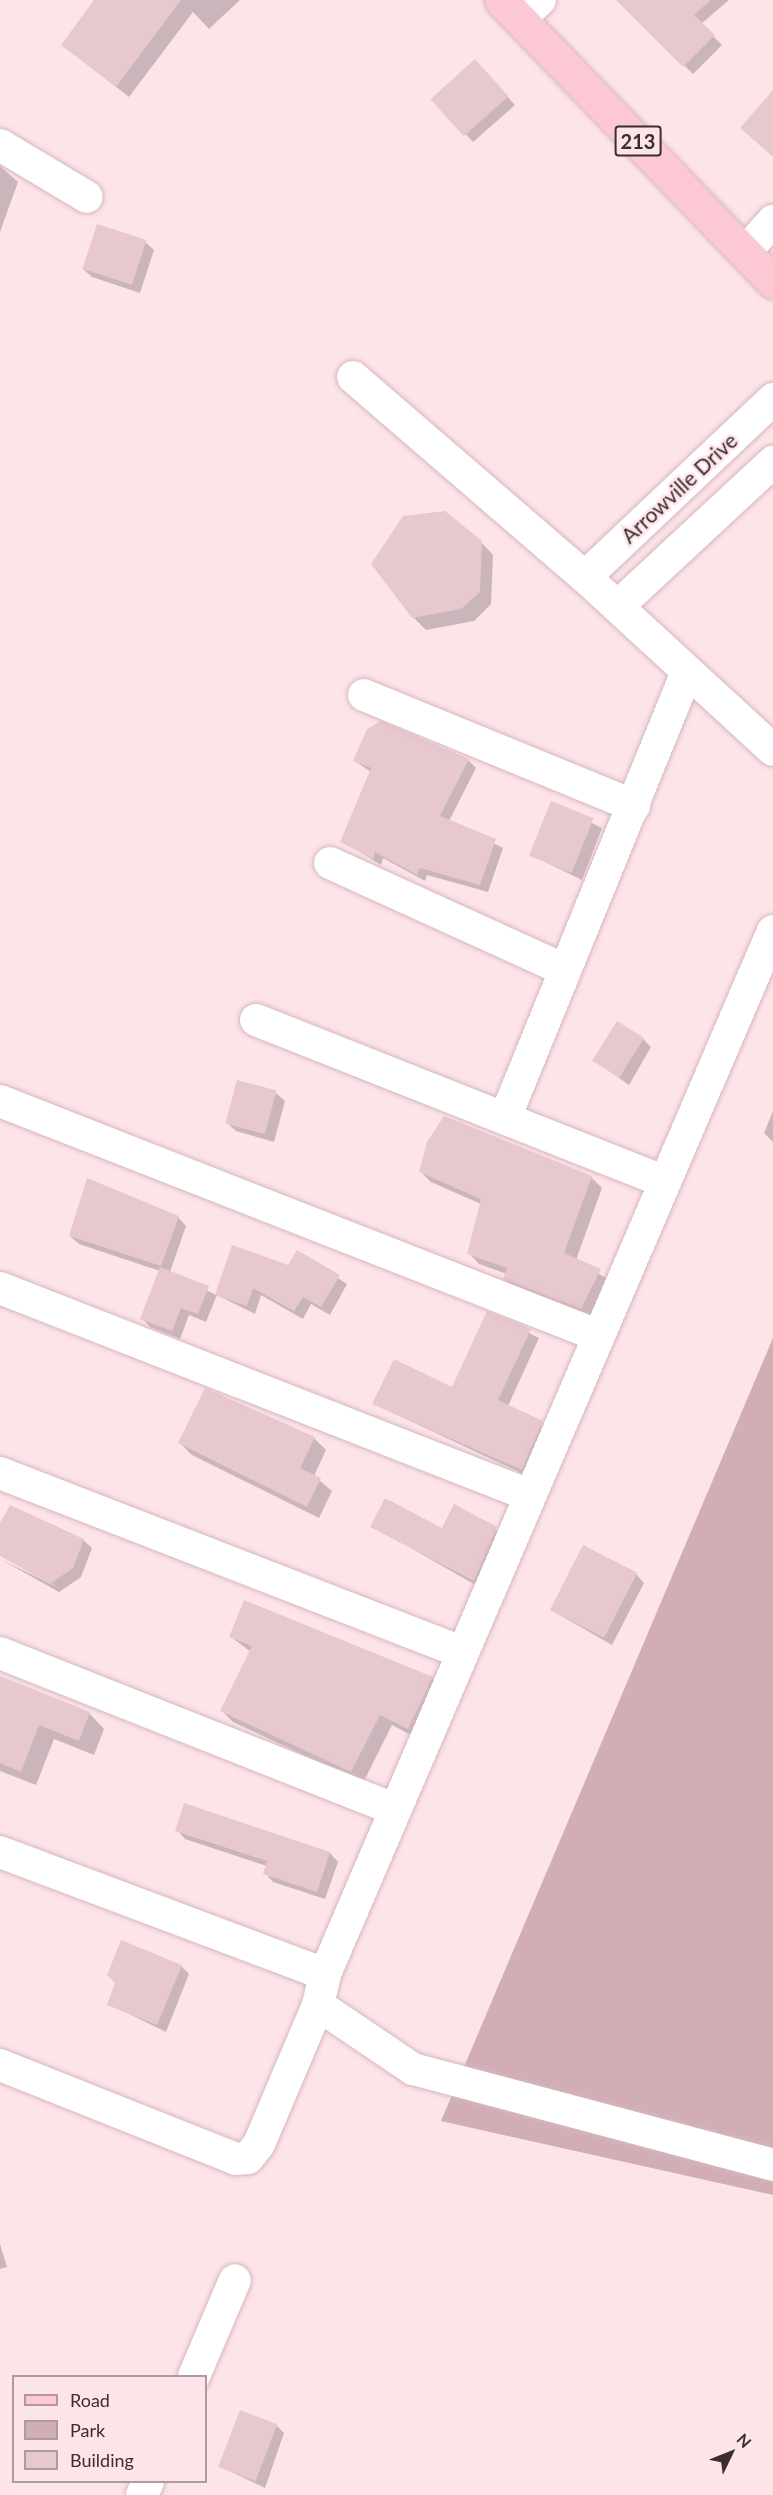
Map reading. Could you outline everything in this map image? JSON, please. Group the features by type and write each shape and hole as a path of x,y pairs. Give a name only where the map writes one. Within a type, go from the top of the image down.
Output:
{"main road":[{"name":"213","path":"521,6 773,282"}],"street":[{"path":"0,145 87,197"},
{"path":"745,252 773,221"},
{"path":"352,377 618,606 687,673 773,750"},
{"name":"Arrowville Drive","path":"585,577 773,399"},
{"path":"618,606 770,465 736,435"},
{"path":"664,502 695,534"},
{"path":"505,1118 563,969 634,806 687,673"},
{"path":"364,695 634,806"},
{"path":"330,862 563,969"},
{"path":"0,2065 236,2159 248,2158 259,2144 318,2005 325,1974 663,1180 773,932"},
{"path":"256,1020 663,1180"},
{"path":"0,1101 597,1335"},
{"path":"0,1288 529,1495"},
{"path":"0,1473 462,1652"},
{"path":"0,1653 395,1809"},
{"path":"0,1852 325,1974"},
{"path":"318,2005 413,2068 773,2165"},
{"path":"194,2375 235,2280"}],"green space":[{"path":"773,1338 773,2195 441,2121"}],"building":[{"path":"94,0 181,0 116,87 61,45"},
{"path":"616,0 711,0 694,15 715,35 683,67"},
{"path":"475,59 508,96 464,136 430,99"},
{"path":"773,90 773,157 740,128"},
{"path":"97,224 146,240 132,285 82,269"},
{"path":"445,511 482,541 480,592 461,609 412,618 371,564 403,516"},
{"path":"381,721 469,759 440,816 496,839 480,885 420,868 417,875 375,852 373,859 340,842 371,768 353,761 367,729"},
{"path":"551,801 594,818 572,873 529,856"},
{"path":"617,1021 644,1038 619,1078 592,1061"},
{"path":"237,1080 277,1091 265,1134 225,1123"},
{"path":"444,1116 592,1176 564,1253 601,1269 581,1309 503,1279 507,1268 467,1254 481,1199 419,1172 427,1142"},
{"path":"87,1178 179,1216 161,1266 69,1236"},
{"path":"232,1245 288,1265 297,1250 340,1275 321,1307 303,1297 294,1311 253,1288 247,1306 215,1295"},
{"path":"160,1267 209,1286 198,1314 181,1308 172,1331 140,1319"},
{"path":"487,1311 531,1329 498,1400 543,1421 522,1470 372,1404 394,1359 452,1387"},
{"path":"205,1388 315,1437 300,1468 321,1478 307,1507 178,1443"},
{"path":"385,1498 442,1528 454,1504 497,1527 474,1581 370,1527"},
{"path":"10,1505 84,1539 73,1568 50,1584 0,1556 0,1523"},
{"path":"583,1545 637,1573 604,1638 550,1610"},
{"path":"244,1600 433,1677 408,1729 380,1715 351,1772 220,1711 252,1646 229,1637"},
{"path":"0,1676 90,1712 79,1741 39,1725 21,1772 0,1763"},
{"path":"184,1803 330,1852 317,1892 263,1874 267,1861 175,1831"},
{"path":"121,1940 182,1965 157,2025 107,2005 115,1983 107,1975"},
{"path":"240,2410 277,2424 255,2481 218,2467"}]}
